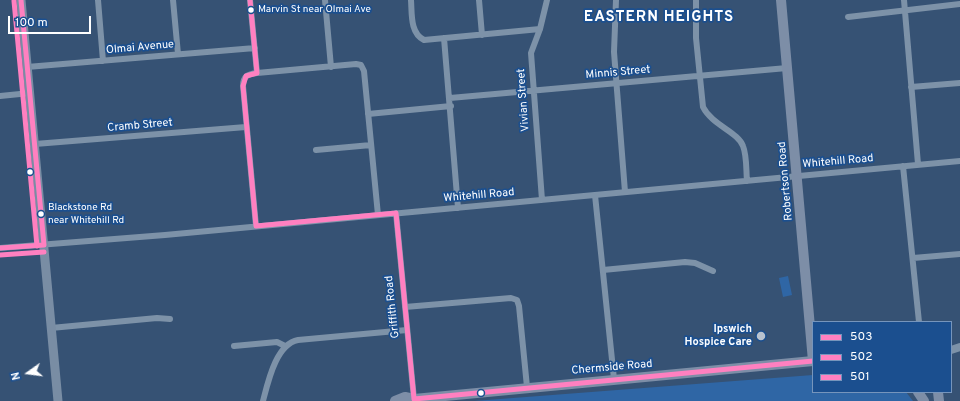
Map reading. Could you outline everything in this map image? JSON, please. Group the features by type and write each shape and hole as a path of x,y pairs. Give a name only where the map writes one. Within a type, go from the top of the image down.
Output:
{"main road":[{"path":"21,0 58,401"},
{"name":"Robertson Road","path":"781,0 798,176 812,349"},
{"name":"Chermside Road","path":"395,401 406,397 414,400 527,387 812,361"},
{"path":"919,393 925,401"}],"street":[{"path":"98,0 103,61"},
{"path":"173,0 178,54"},
{"path":"250,0 257,73"},
{"path":"325,0 330,67"},
{"path":"411,0 414,29 418,37 424,40 540,29"},
{"path":"479,0 482,34"},
{"name":"Vivian Street","path":"542,200 531,53 540,29 547,0"},
{"path":"616,0 614,52 625,192"},
{"path":"696,0 696,38 703,107 707,116 741,141 744,147 746,181"},
{"path":"904,0 918,164"},
{"path":"848,17 902,12 905,9 960,4"},
{"path":"444,38 458,208"},
{"name":"Olmai Avenue","path":"28,67 255,48"},
{"path":"256,226 243,82 249,74 356,64 361,65 368,114 378,215"},
{"name":"Minnis Street","path":"450,98 788,68"},
{"path":"911,87 960,83"},
{"path":"0,96 30,93"},
{"path":"368,114 450,106"},
{"name":"Cramb Street","path":"35,144 246,127"},
{"path":"316,150 371,145"},
{"name":"Whitehill Road","path":"0,248 458,208 960,161"},
{"path":"903,166 918,321"},
{"path":"595,195 614,380"},
{"name":"Griffith Road","path":"396,213 414,400"},
{"path":"913,258 960,254"},
{"path":"603,270 685,262 695,263 713,271"},
{"path":"404,307 511,298 516,300 519,306 527,387"},
{"path":"51,328 157,318 170,319"},
{"path":"263,401 272,372 285,346 296,340 407,330"},
{"path":"234,346 277,342 285,346"}],"shaded area":[{"path":"788,276 792,295 783,297 779,278"},
{"path":"812,375 812,393 907,393 913,401 474,401"}],"transit line":[{"name":"502","path":"21,0 44,245"},
{"name":"503","path":"250,0 257,73"},
{"name":"501","path":"14,1 37,246"},
{"name":"503","path":"256,226 243,86 246,76 257,73"},
{"name":"503","path":"396,213 414,399"},
{"name":"503","path":"256,226 396,213"},
{"name":"502","path":"0,248 44,245"},
{"name":"501","path":"0,255 44,252"},
{"name":"503","path":"414,399 812,361"}],"place":[{"name":"Marvin St near Olmai Ave","path":"251,10"},
{"name":"Blackstone Rd near Whitehill Rd","path":"41,214"},
{"name":"Ipswich Hospice Care","path":"761,336"}],"district":[{"name":"EASTERN HEIGHTS","path":"659,18"}]}
